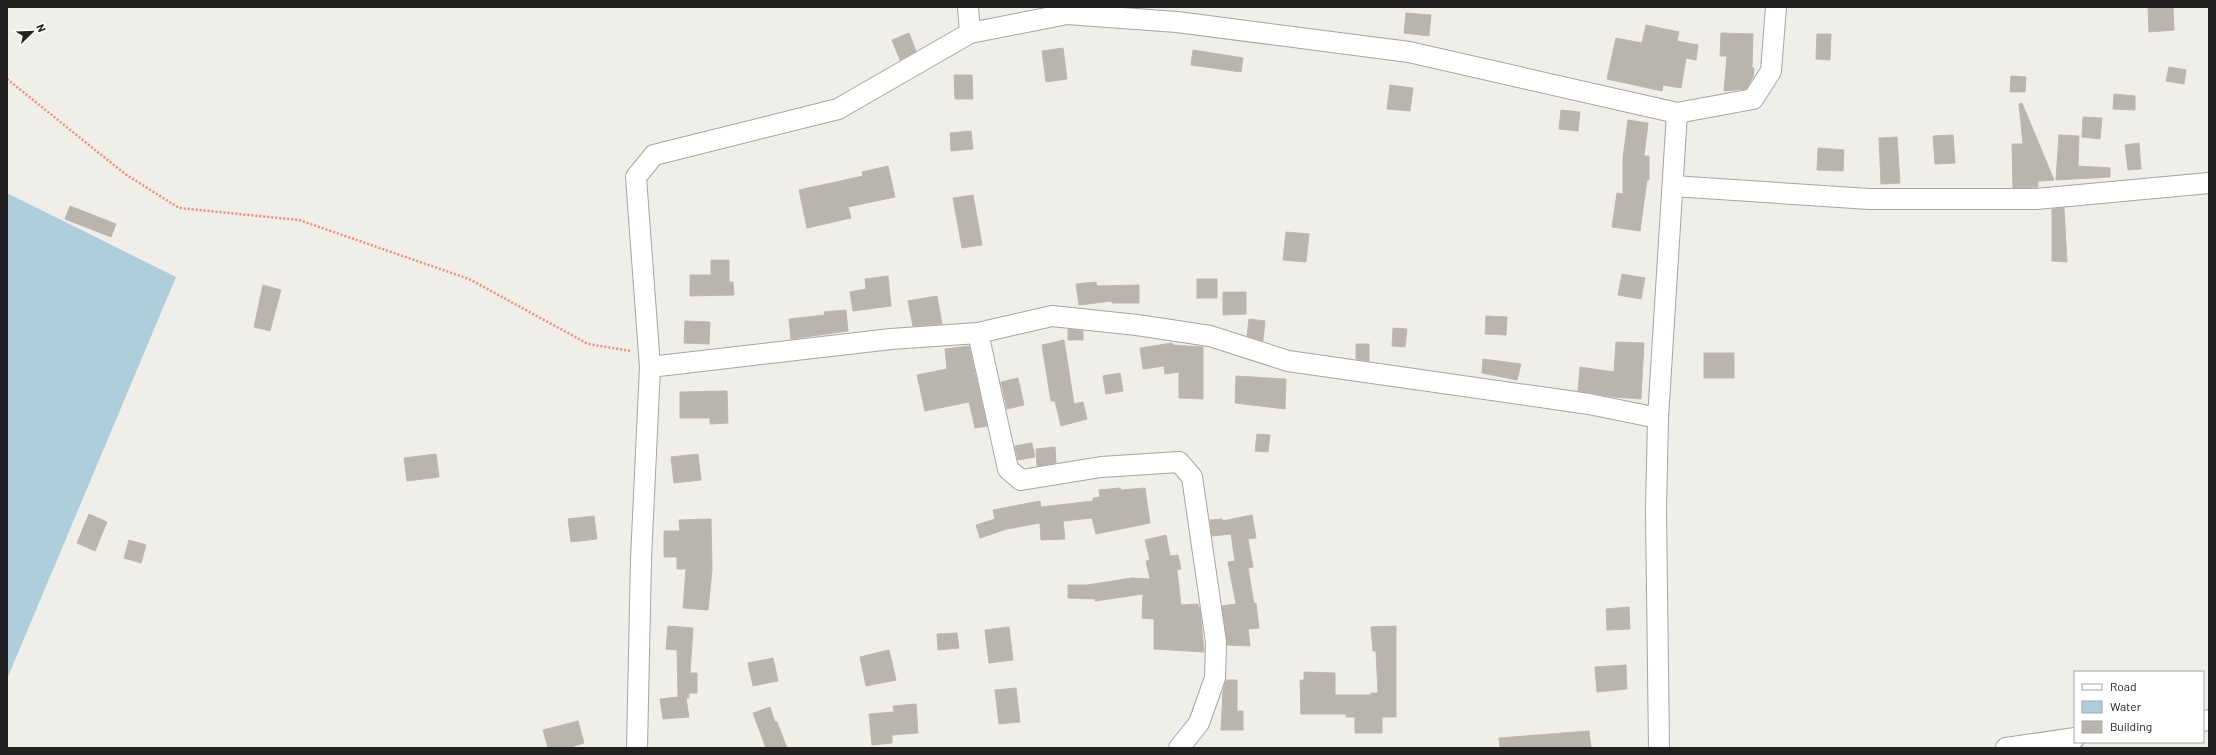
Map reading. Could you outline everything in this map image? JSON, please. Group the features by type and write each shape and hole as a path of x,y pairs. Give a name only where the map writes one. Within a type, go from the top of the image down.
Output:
{"street":[{"path":"968,7 970,32"},
{"path":"637,748 641,559 649,361 636,177 654,155 838,109 970,32 1067,14 1177,22 1409,52 1677,112 1753,99 1771,71 1776,7"},
{"path":"1659,748 1656,510 1658,418 1677,112"},
{"path":"1673,186 1869,200 2036,199 2209,183"},
{"path":"649,361 891,339 978,333 1052,316 1137,325 1210,336 1288,361 1589,404 1658,418"},
{"path":"978,333 1008,469 1021,480 1101,467 1179,462 1192,477 1216,642 1215,678 1199,723 1179,748"},
{"path":"2006,748 2074,738"}],"path":[{"path":"7,79 125,174 179,208 298,220 469,279 588,344 649,361"}],"water":[{"path":"7,193 176,277 7,679"}],"building":[{"path":"2148,7 2173,7 2174,30 2149,32"},
{"path":"1406,13 1431,15 1429,36 1404,33"},
{"path":"1646,25 1679,32 1677,41 1698,45 1696,60 1686,58 1681,88 1663,85 1662,91 1607,79 1616,38 1642,43"},
{"path":"909,33 916,51 900,60 892,40"},
{"path":"1721,33 1753,34 1753,77 1746,89 1724,91 1727,56 1720,56"},
{"path":"1817,34 1831,34 1830,60 1816,59"},
{"path":"1063,48 1067,79 1046,82 1042,51"},
{"path":"1193,50 1243,58 1241,72 1191,65"},
{"path":"2169,67 2186,70 2184,84 2166,81"},
{"path":"954,75 972,75 973,99 955,99"},
{"path":"2011,76 2026,77 2025,92 2010,92"},
{"path":"1390,85 1413,88 1410,111 1387,109"},
{"path":"2114,94 2135,96 2135,110 2113,109"},
{"path":"2022,103 2054,180 2038,181 2038,187 2013,188 2012,144 2023,144 2019,104"},
{"path":"1561,110 1580,112 1578,131 1559,129"},
{"path":"2083,117 2102,118 2100,139 2082,137"},
{"path":"1628,120 1648,123 1644,156 1649,156 1649,180 1647,180 1640,231 1612,227 1617,193 1623,194 1623,158"},
{"path":"971,131 973,149 951,151 950,133"},
{"path":"1953,135 1955,163 1935,164 1933,136"},
{"path":"2059,135 2079,136 2078,166 2110,168 2110,177 2056,180"},
{"path":"1897,137 1900,183 1881,184 1879,138"},
{"path":"2139,143 2141,169 2128,170 2125,145"},
{"path":"1818,148 1844,150 1843,171 1817,170"},
{"path":"888,166 895,197 848,207 851,218 807,228 799,190 863,176 862,172"},
{"path":"973,195 982,245 962,248 953,198"},
{"path":"70,206 116,224 111,237 65,219"},
{"path":"2064,208 2067,262 2052,261 2052,209"},
{"path":"1286,232 1309,234 1306,262 1283,260"},
{"path":"711,260 729,260 729,282 733,282 734,295 690,296 690,275 711,275"},
{"path":"1622,274 1645,278 1641,299 1618,295"},
{"path":"888,276 891,306 853,311 850,292 866,289 865,279"},
{"path":"1197,279 1217,279 1217,298 1197,298"},
{"path":"1096,282 1097,286 1139,285 1139,303 1112,303 1112,301 1079,305 1076,284"},
{"path":"263,285 281,290 270,331 254,327"},
{"path":"1223,292 1246,292 1246,314 1223,315"},
{"path":"937,296 942,324 913,326 908,301"},
{"path":"846,310 848,331 791,339 789,319 825,315 824,312"},
{"path":"1486,316 1507,317 1506,335 1485,334"},
{"path":"1249,319 1265,321 1263,341 1247,336"},
{"path":"685,321 710,322 709,344 684,343"},
{"path":"1393,328 1407,329 1405,347 1392,346"},
{"path":"1068,329 1083,331 1083,340 1068,340"},
{"path":"1064,340 1074,404 1083,402 1087,419 1061,426 1055,401 1051,401 1042,345"},
{"path":"1616,342 1644,343 1641,399 1614,397 1578,391 1580,367 1614,372"},
{"path":"1172,343 1173,345 1203,347 1203,399 1179,398 1179,372 1165,374 1164,366 1143,369 1140,348"},
{"path":"1356,344 1369,344 1369,361 1356,359"},
{"path":"969,346 987,426 975,428 969,402 925,411 917,375 947,369 945,349"},
{"path":"1704,353 1734,353 1734,378 1704,378"},
{"path":"1483,359 1521,364 1517,380 1482,373"},
{"path":"1120,373 1123,391 1106,394 1103,376"},
{"path":"1236,376 1286,379 1285,409 1235,403"},
{"path":"1018,378 1024,405 1007,409 1001,382"},
{"path":"727,391 728,423 710,424 710,418 680,418 680,392"},
{"path":"1257,434 1270,435 1268,452 1255,451"},
{"path":"1032,443 1035,457 1018,460 1015,446"},
{"path":"1055,447 1056,463 1037,466 1036,449"},
{"path":"436,454 439,477 407,481 404,458"},
{"path":"698,454 701,480 674,483 671,457"},
{"path":"1120,488 1121,490 1145,488 1150,523 1096,534 1092,518 1063,521 1065,539 1041,540 1040,523 1007,529 980,538 976,525 995,519 993,510 1040,501 1041,507 1093,501 1093,498 1100,497 1099,490"},
{"path":"89,514 107,522 95,551 77,543"},
{"path":"1252,515 1256,538 1248,539 1253,567 1248,568 1254,604 1256,603 1259,628 1248,629 1250,646 1227,645 1222,606 1236,604 1228,562 1235,561 1231,534 1212,536 1210,520 1222,519 1222,521"},
{"path":"594,516 597,539 571,542 568,519"},
{"path":"711,519 712,569 708,610 683,608 686,569 677,569 677,557 664,557 664,531 680,531 679,520"},
{"path":"1166,535 1170,556 1178,555 1181,569 1177,570 1181,605 1198,604 1200,610 1204,652 1154,649 1154,619 1142,618 1143,594 1095,601 1095,599 1068,598 1068,585 1087,585 1132,578 1150,579 1146,561 1150,560 1145,540"},
{"path":"129,540 146,545 141,563 124,558"},
{"path":"1629,607 1630,629 1607,630 1606,609"},
{"path":"668,626 693,628 690,673 697,673 697,693 689,693 689,698 686,698 689,717 663,719 660,699 678,697 677,650 666,649"},
{"path":"1396,626 1396,717 1382,717 1382,733 1355,733 1355,717 1346,717 1346,714 1301,714 1300,680 1304,680 1304,672 1335,673 1335,695 1371,695 1371,693 1378,693 1376,651 1373,651 1371,627"},
{"path":"1009,627 1013,660 989,663 985,630"},
{"path":"957,633 959,648 938,650 937,634"},
{"path":"889,650 896,680 866,686 860,657"},
{"path":"773,658 778,681 753,686 748,663"},
{"path":"1626,665 1627,689 1597,692 1595,667"},
{"path":"1226,680 1237,680 1237,711 1243,711 1243,730 1221,730 1223,691"},
{"path":"1016,688 1020,722 999,724 995,690"},
{"path":"916,704 918,733 892,735 892,743 872,745 869,714 894,712 893,706"},
{"path":"770,707 787,748 766,748 753,713"},
{"path":"578,721 584,743 568,748 548,748 543,730"},
{"path":"1589,731 1591,748 1500,748 1499,738"}]}
